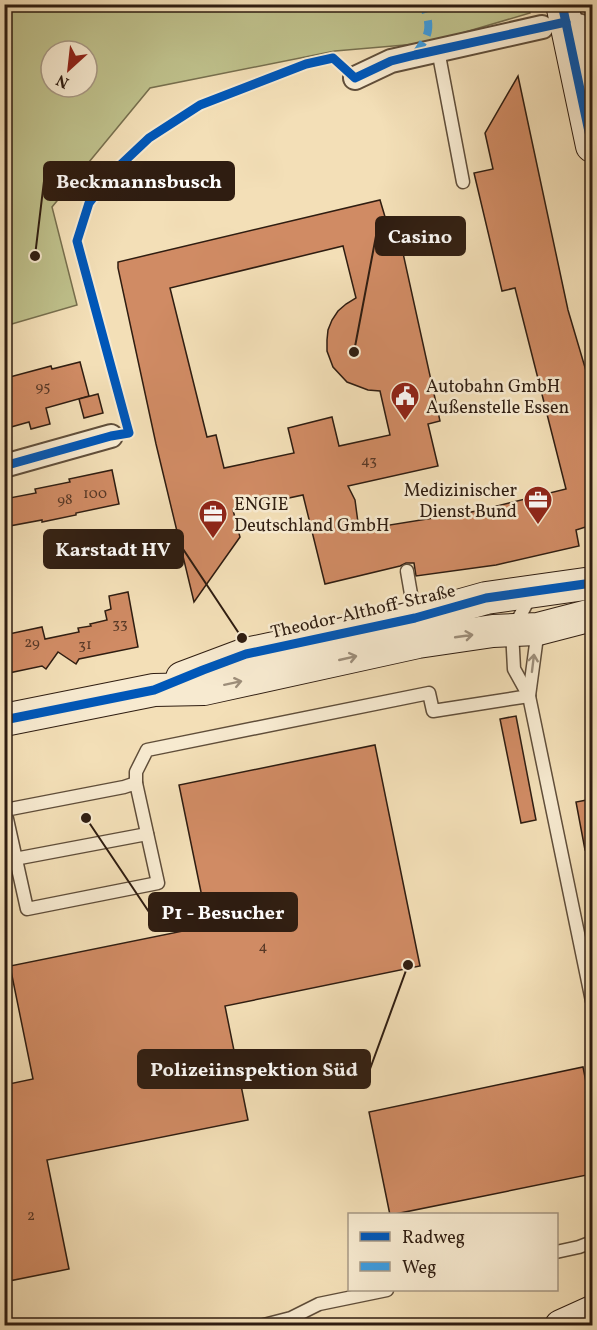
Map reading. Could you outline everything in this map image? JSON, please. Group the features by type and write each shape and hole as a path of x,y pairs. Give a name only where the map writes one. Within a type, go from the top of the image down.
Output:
{"street":[{"path":"355,78 391,61 566,22 592,146"},
{"path":"4,465 111,436"},
{"name":"Theodor-Althoff-Straße","path":"417,630 486,598 592,584"},
{"name":"Theodor-Althoff-Straße","path":"4,720 154,690 246,654 417,630 525,630 592,615"},
{"path":"561,1326 592,1312"}],"lane":[{"path":"438,50 463,182"},
{"path":"407,571 417,630"},
{"path":"529,696 514,669 533,592"},
{"path":"525,630 529,696 592,1001"},
{"path":"136,783 5,810 10,860 27,909 158,883 136,783 136,772 147,750 429,693 433,711 529,696"},
{"path":"10,860 147,834"},
{"path":"558,1252 592,1242"},
{"path":"260,1326 291,1318 319,1304 382,1291"}],"green space":[{"path":"5,5 528,5 530,13 428,43 335,51 150,88 52,207 77,305 5,326"}],"building":[{"path":"518,76 568,310 592,391 592,525 576,530 579,546 496,565 416,576 414,563 406,563 325,584 303,495 233,510 240,537 194,602 156,444 118,262 380,200 391,237 399,235 440,421 428,424 438,466 348,486 355,500 359,530 477,511 566,489 515,288 502,291 474,173 493,169 485,133","holes":["343,246 356,298 338,311 332,320 328,330 327,351 333,367 347,382 368,390 380,391 390,435 339,446 332,417 288,428 294,453 224,468 216,435 207,437 170,288"]},
{"path":"80,362 89,396 46,408 50,424 31,429 29,422 4,429 4,391 9,390 6,378 51,366 52,369"},
{"path":"98,394 103,413 84,418 79,399"},
{"path":"112,470 119,504 42,522 42,520 4,527 4,499 36,493 35,489"},
{"path":"128,592 138,647 79,659 76,664 58,652 46,669 42,666 4,674 4,635 42,627 45,639 79,632 78,628 107,620 105,611 111,609 109,596"},
{"path":"516,716 536,820 521,823 500,719"},
{"path":"375,745 420,966 225,1006 248,1120 47,1160 69,1269 4,1282 4,1085 33,1079 10,966 208,926 179,785"},
{"path":"592,799 592,849 585,850 576,802"},
{"path":"583,1067 592,1112 592,1174 400,1213 390,1213 369,1112"}],"marked path":[{"path":"415,55 428,31 428,19 423,4"}],"cycle path":[{"path":"562,4 592,146"},
{"path":"4,466 129,433 77,241 89,203 113,172 149,138 200,105 306,64 333,58 355,78 391,61 566,22"},
{"path":"4,720 154,690 246,654 415,618 486,598 592,583"}],"place":[{"name":"Beckmannsbusch","path":"35,256"},
{"name":"Casino","path":"354,352"},
{"name":"Autobahn GmbH Außenstelle Essen","path":"405,422"},
{"name":"Medizinischer Dienst Bund","path":"538,526"},
{"name":"ENGIE Deutschland GmbH","path":"213,540"},
{"name":"Karstadt HV","path":"242,638"},
{"name":"P1 - Besucher","path":"86,818"},
{"name":"Polizeiinspektion Süd","path":"408,965"}]}
